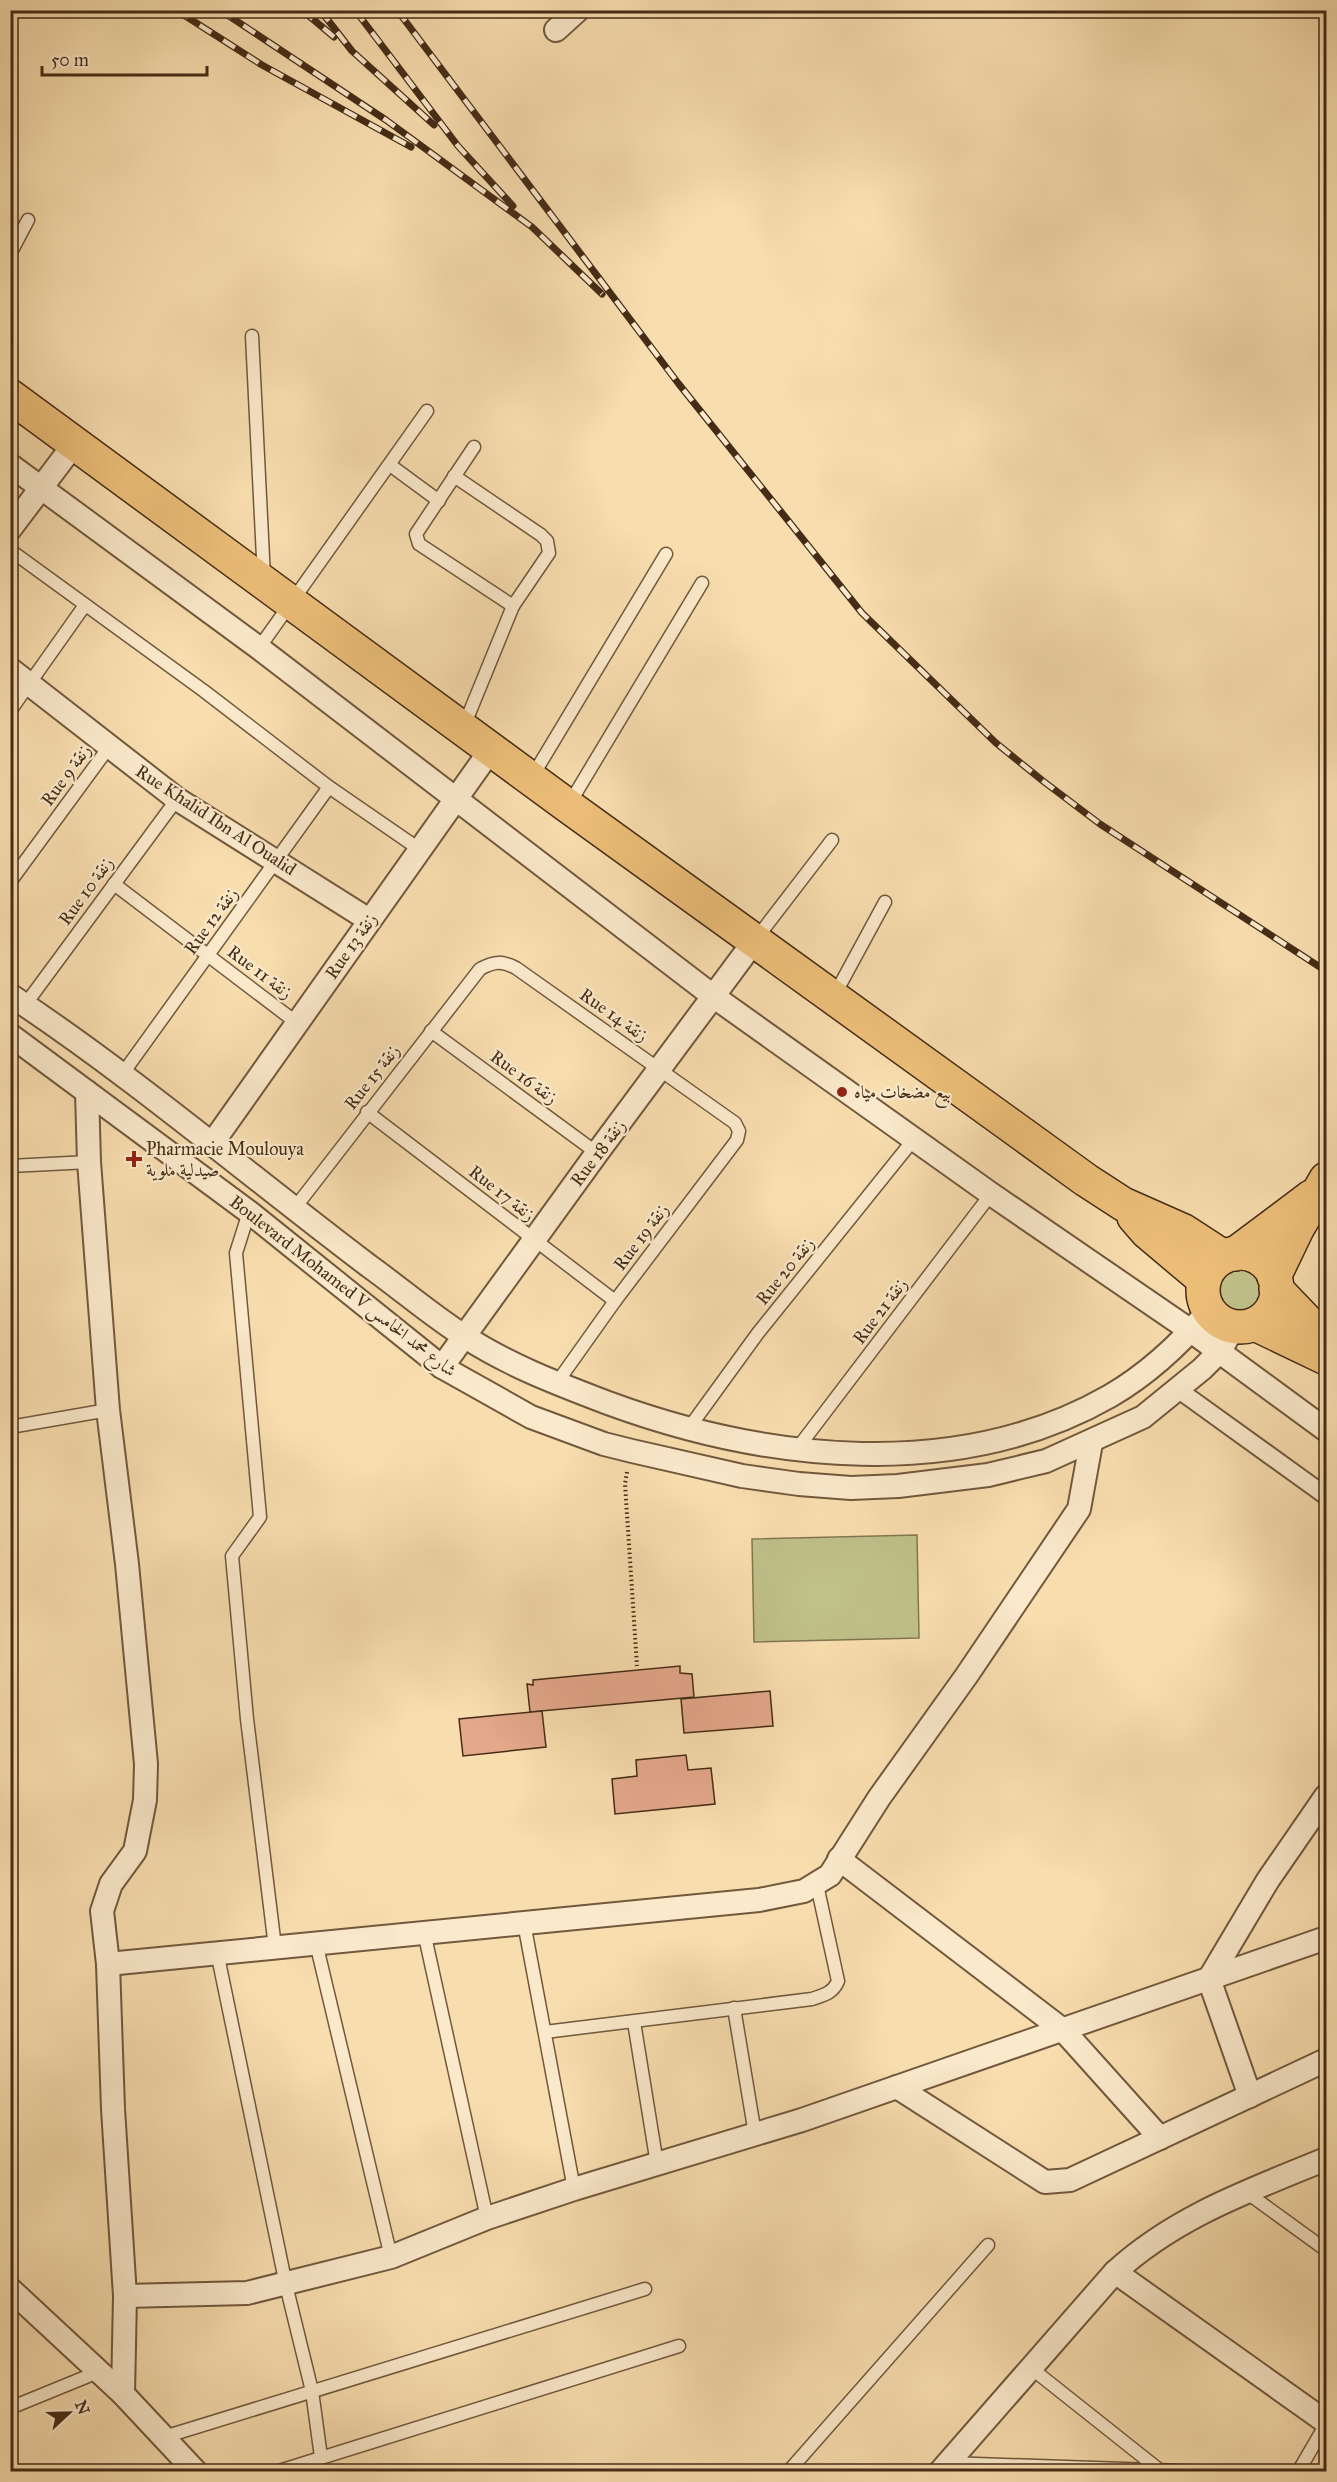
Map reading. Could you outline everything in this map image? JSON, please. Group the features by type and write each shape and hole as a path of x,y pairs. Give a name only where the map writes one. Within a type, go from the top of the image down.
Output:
{"main road":[{"path":"10,396 568,806 1123,1204 1184,1231 1221,1304 1326,1358"},
{"path":"1221,1304 1271,1309 1275,1283 1322,1186"},
{"path":"1221,1304 1322,1186"},
{"path":"1221,1304 1245,1254 1263,1261 1275,1283 1326,1341"}],"street":[{"path":"556,30 578,10"},
{"path":"10,529 75,443"},
{"path":"10,465 259,648 713,996 991,1194 1221,1304 1326,1430"},
{"name":"Rue Khalid Ibn Al Oualid","path":"10,669 177,799 369,920"},
{"name":"Rue 13 زنقة","path":"211,1145 492,748"},
{"name":"Rue 18 زنقة","path":"442,1367 755,940"},
{"name":"Boulevard Mohamed V شارع محمد الخامس","path":"18,1000 464,1337 556,1384 643,1416 689,1428 797,1449 887,1454 945,1451 1049,1425 1111,1395 1147,1370 1221,1304"},
{"name":"Boulevard Mohamed V شارع محمد الخامس","path":"10,1035 249,1212 442,1367 531,1417 604,1444 742,1476 851,1488 898,1486 988,1475 1046,1461 1143,1417 1172,1396 1221,1304"},
{"path":"87,1092 89,1162 108,1410 127,1564 146,1764 145,1800 135,1851 111,1884 102,1911 108,1964 113,2109 125,2296 123,2394"},
{"path":"1183,1393 1326,1496"},
{"path":"108,1964 784,1897 817,1885 830,1875 879,1798 1054,1551 1079,1509 1090,1443"},
{"path":"1209,1979 1268,1880 1326,1796"},
{"path":"839,1859 1063,2030 1160,2138"},
{"path":"125,2296 247,2293 391,2257 488,2218 897,2087 1326,1938"},
{"path":"1209,1979 1250,2096"},
{"path":"897,2087 1045,2182 1070,2180 1326,2060"},
{"path":"944,2467 1115,2272 1141,2248 1200,2211 1326,2159"},
{"path":"1115,2272 1326,2423"},
{"path":"10,2289 123,2394 196,2472"}],"lane":[{"path":"10,254 28,220"},
{"path":"252,336 265,585"},
{"path":"259,648 426,411"},
{"path":"474,447 416,534 419,544 513,606"},
{"path":"390,465 439,501"},
{"path":"454,476 541,535 547,542 549,553 513,606 463,728"},
{"path":"10,550 204,691 329,787 419,849"},
{"path":"531,777 666,554"},
{"path":"568,806 702,583"},
{"path":"10,711 85,605"},
{"name":"Rue 9 زنقة","path":"11,879 109,747"},
{"name":"Rue 12 زنقة","path":"121,1076 329,787"},
{"name":"Rue 10 زنقة","path":"18,1000 114,884 177,799"},
{"path":"755,940 831,840"},
{"name":"Rue 11 زنقة","path":"114,884 297,1023"},
{"path":"833,996 885,902"},
{"name":"Rue 14 زنقة","path":"480,969 492,962 503,962 516,968 722,1114"},
{"name":"Rue 15 زنقة","path":"294,1209 480,969"},
{"name":"Rue 16 زنقة","path":"431,1031 597,1153"},
{"name":"Rue 17 زنقة","path":"367,1112 615,1301"},
{"name":"Rue 19 زنقة","path":"556,1384 615,1301 737,1140 739,1131 735,1123 722,1114"},
{"name":"Rue 20 زنقة","path":"689,1428 758,1333 914,1139"},
{"path":"10,1166 89,1162"},
{"name":"Rue 21 زنقة","path":"797,1449 991,1194"},
{"path":"249,1212 236,1253 260,1517 232,1557 247,1719 275,1947"},
{"path":"10,1427 108,1410"},
{"path":"545,2032 812,1999 835,1988 838,1981 817,1885"},
{"path":"524,1923 574,2189"},
{"path":"424,1932 488,2218"},
{"path":"316,1942 391,2257"},
{"path":"217,1952 286,2285 312,2391 321,2457"},
{"path":"734,2008 755,2134"},
{"path":"634,2022 657,2164"},
{"path":"1246,2192 1326,2250"},
{"path":"788,2472 987,2244"},
{"path":"164,2437 645,2289"},
{"path":"276,2472 679,2346"},
{"path":"1032,2368 1157,2468"},
{"path":"10,2408 98,2372"},
{"path":"1298,2472 1326,2423"},
{"path":"944,2467 1157,2468 1211,2472"}],"path":[{"path":"632,1451 625,1484 637,1666"}],"green space":[{"path":"1240,1264 1250,1266 1259,1272 1265,1281 1267,1291 1265,1301 1259,1310 1250,1316 1240,1318 1230,1316 1221,1310 1215,1301 1213,1291 1215,1281 1221,1272 1230,1266"},
{"path":"917,1535 919,1638 754,1642 752,1539"}],"building":[{"path":"680,1666 680,1673 692,1674 694,1697 530,1712 527,1684 533,1685 533,1680"},
{"path":"770,1691 773,1726 684,1733 681,1699"},
{"path":"542,1711 546,1747 463,1756 459,1719"},
{"path":"686,1755 688,1770 711,1768 715,1804 615,1814 612,1779 637,1776 636,1760"}],"railway":[{"path":"176,10 262,65 411,147"},
{"path":"220,10 386,120 532,227 602,294"},
{"path":"302,10 334,37"},
{"path":"320,10 352,51 434,125"},
{"path":"355,10 458,146 513,206"},
{"path":"397,10 678,383 862,613 996,743 1043,781 1100,824 1326,971"}],"place":[{"name":"بيع مضخات مياه","path":"842,1092"},
{"name":"Pharmacie Moulouya صيدلية ملوية","path":"134,1159"}]}
